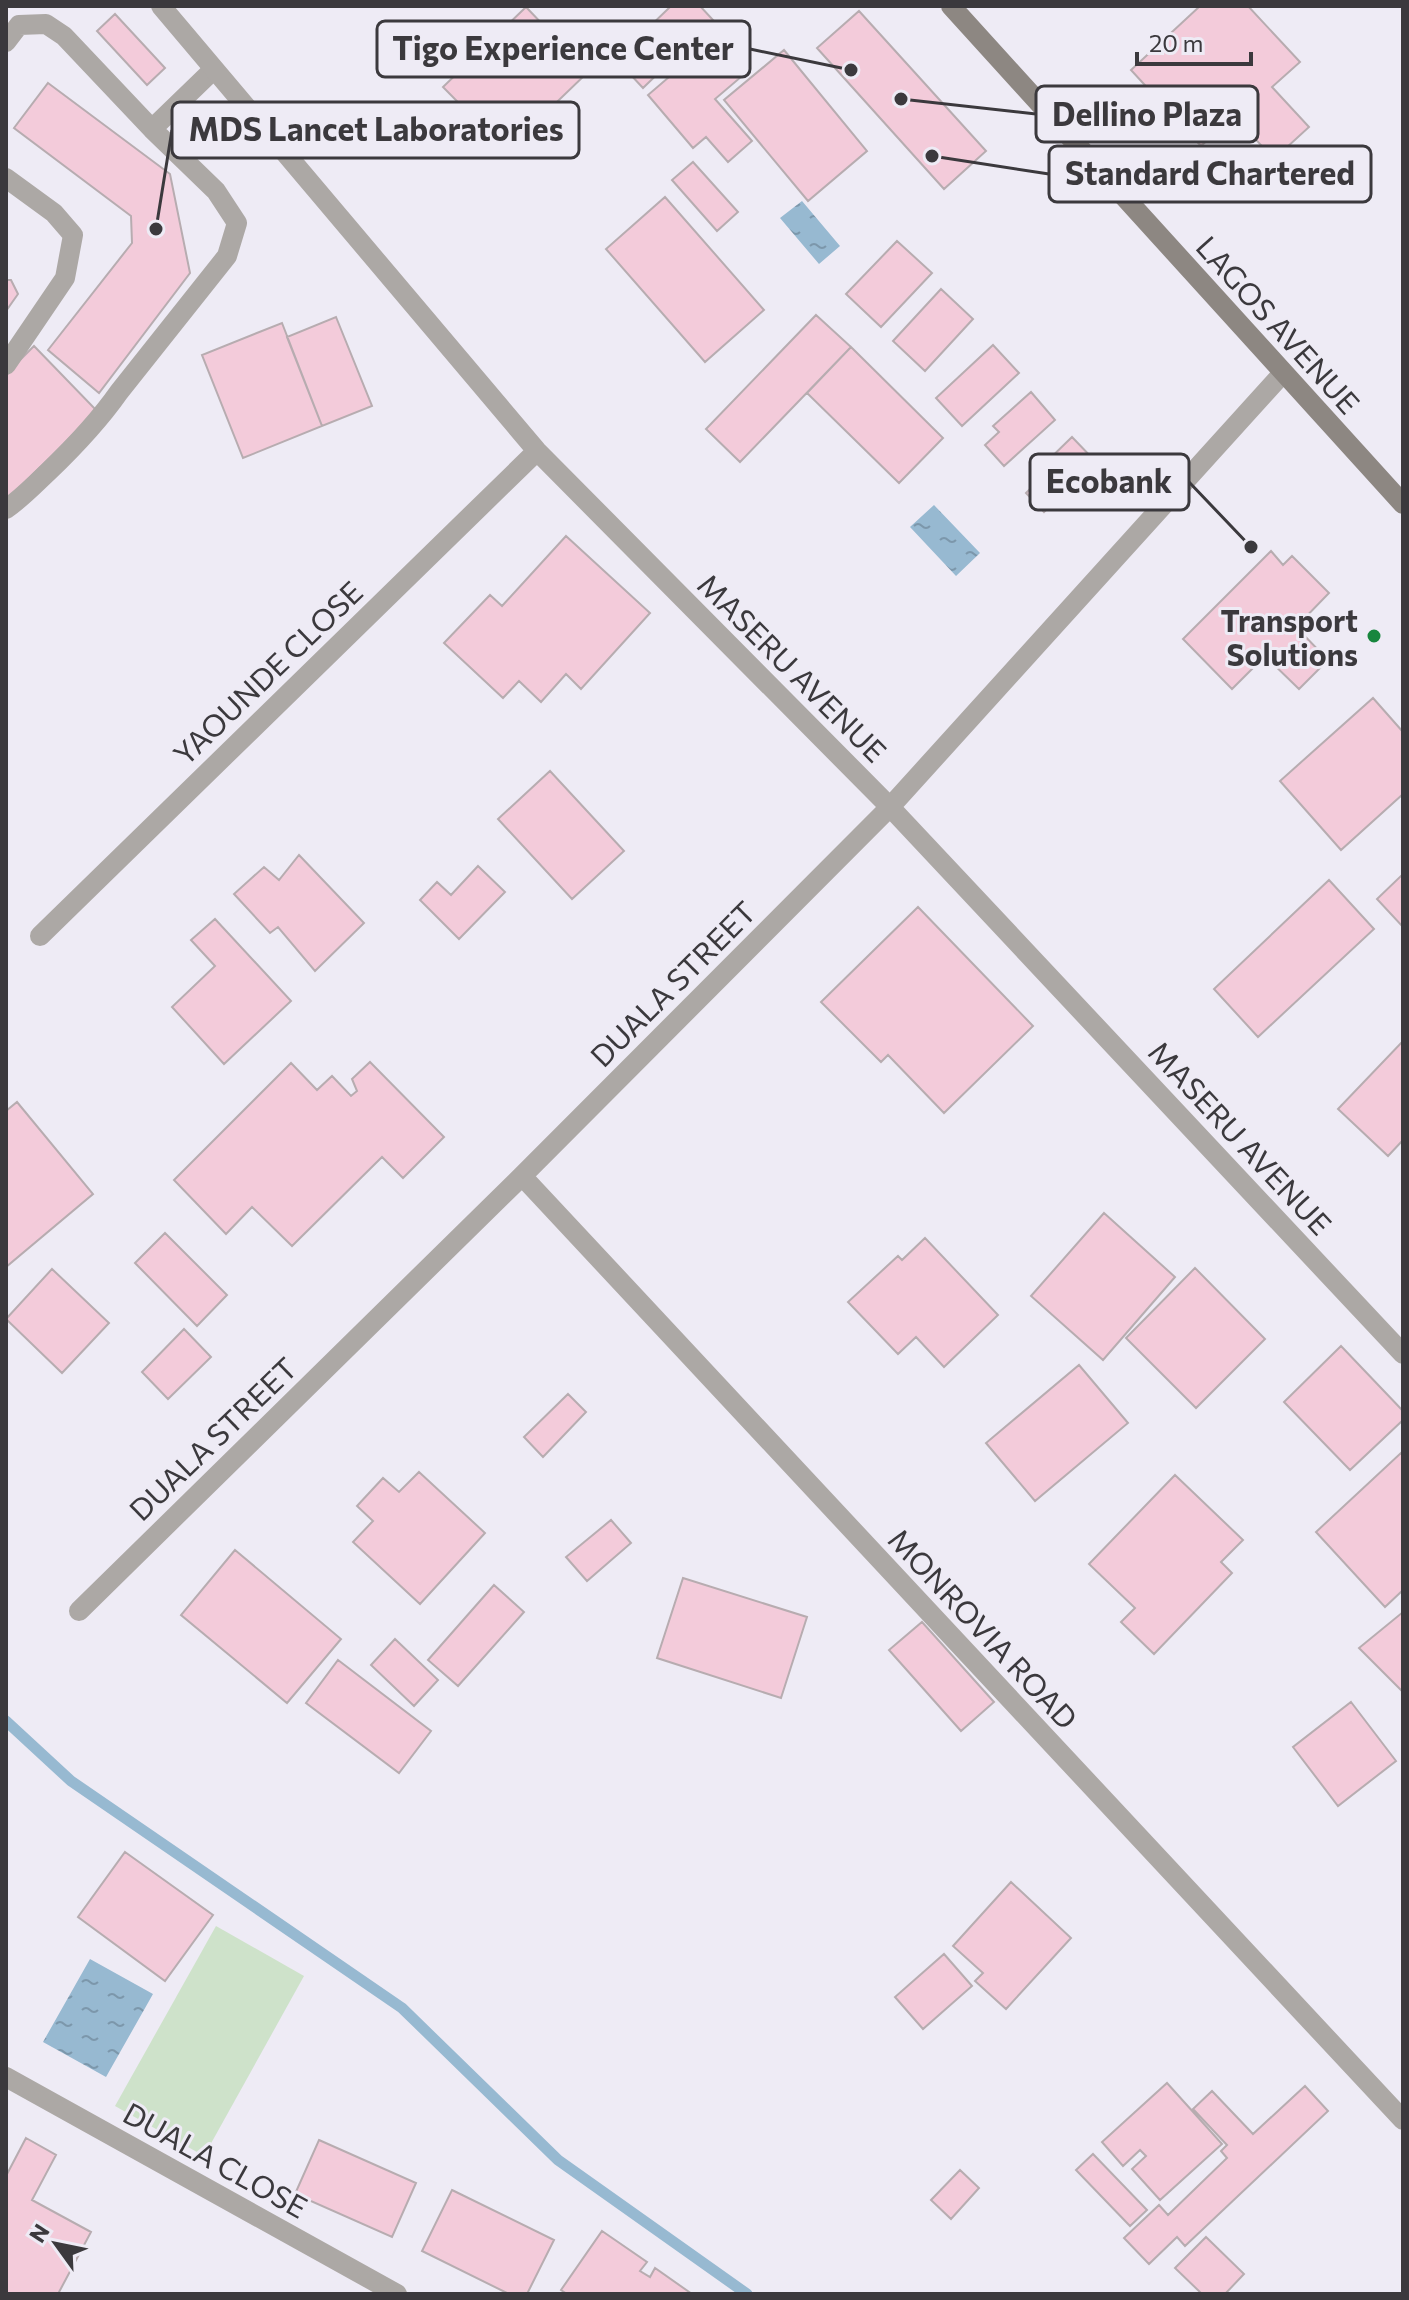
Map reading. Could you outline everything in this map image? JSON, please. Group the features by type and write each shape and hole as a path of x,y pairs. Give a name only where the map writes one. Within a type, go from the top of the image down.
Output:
{"street":[{"name":"MASERU AVENUE","path":"161,6 537,451 890,807 1403,1354"},
{"name":"LAGOS AVENUE","path":"951,6 1403,504"},
{"path":"6,42 19,25 46,24 64,36 216,191 237,223 227,256 103,414 79,442 6,509"},
{"path":"152,129 213,70"},
{"path":"6,178 54,213 73,235 65,278 6,365"},
{"name":"DUALA STREET","path":"79,1611 522,1176 890,807 1283,373"},
{"name":"YAOUNDE CLOSE","path":"40,936 537,451"},
{"name":"MONROVIA ROAD","path":"522,1176 1403,2120"},
{"name":"DUALA CLOSE","path":"6,2077 397,2294"}],"green space":[{"path":"216,1926 304,1976 204,2156 115,2106"}],"water":[{"path":"802,201 840,246 819,264 780,218"},
{"path":"934,505 980,553 956,576 910,527"},
{"path":"90,1959 153,1994 106,2077 43,2042"}],"building":[{"path":"671,6 700,6 713,20 643,88 616,59"},
{"path":"1200,6 1248,6 1300,62 1272,87 1309,127 1274,159 1234,116 1201,146 1131,70"},
{"path":"526,7 588,72 506,151 443,87"},
{"path":"859,11 986,151 944,189 817,48"},
{"path":"115,14 165,68 147,85 97,31"},
{"path":"718,35 748,71 715,99 752,141 728,162 706,137 693,148 648,95"},
{"path":"784,50 867,151 808,201 724,100"},
{"path":"48,83 170,174 190,273 99,393 48,350 132,243 131,216 14,128"},
{"path":"693,162 738,212 717,231 672,180"},
{"path":"665,197 764,310 705,362 606,249"},
{"path":"897,241 932,273 881,327 846,294"},
{"path":"6,280 11,280 18,294 6,311"},
{"path":"941,289 973,319 925,371 893,341"},
{"path":"816,315 851,347 740,462 706,429"},
{"path":"336,317 372,406 322,426 287,337"},
{"path":"282,323 322,426 243,458 202,355"},
{"path":"993,345 1019,373 962,426 936,398"},
{"path":"34,346 97,411 9,498 6,496 6,378 8,372"},
{"path":"851,347 943,438 899,483 807,393"},
{"path":"1031,392 1055,420 1004,466 985,445 999,432 993,426"},
{"path":"1072,437 1096,462 1044,512 1026,493 1041,478 1036,472"},
{"path":"566,536 650,613 581,689 566,674 541,702 519,681 503,698 444,643 490,595 502,606"},
{"path":"1271,551 1283,565 1292,556 1329,593 1296,627 1328,660 1299,689 1265,656 1232,689 1183,639"},
{"path":"1373,698 1403,732 1403,794 1341,850 1280,781"},
{"path":"550,771 624,851 572,899 498,819"},
{"path":"299,855 364,923 315,971 278,927 270,933 234,894 264,867 279,880"},
{"path":"478,866 505,892 459,939 420,900 437,882 451,895"},
{"path":"1403,874 1403,927 1377,899"},
{"path":"1329,880 1374,929 1258,1037 1214,989"},
{"path":"918,907 1033,1026 944,1113 888,1055 881,1062 821,1002"},
{"path":"215,919 291,1001 224,1064 172,1007 215,966 191,940"},
{"path":"1403,1041 1403,1140 1388,1156 1338,1109"},
{"path":"370,1062 444,1137 403,1178 382,1157 292,1246 252,1207 226,1234 174,1180 291,1063 317,1090 332,1076 351,1096 357,1091 352,1079"},
{"path":"17,1102 93,1194 6,1267 6,1111"},
{"path":"1104,1213 1175,1277 1103,1360 1031,1296"},
{"path":"165,1233 227,1295 197,1326 135,1263"},
{"path":"925,1238 998,1315 944,1367 916,1337 898,1354 848,1302 898,1256 902,1260"},
{"path":"1195,1268 1265,1339 1196,1408 1126,1338"},
{"path":"52,1269 109,1323 62,1373 6,1319"},
{"path":"184,1329 211,1357 168,1399 142,1372"},
{"path":"1341,1346 1403,1411 1403,1420 1350,1470 1284,1402"},
{"path":"1079,1365 1128,1423 1035,1501 986,1443"},
{"path":"568,1394 586,1412 543,1457 524,1437"},
{"path":"1402,1452 1403,1590 1385,1607 1316,1532"},
{"path":"419,1472 485,1533 420,1604 353,1542 373,1521 357,1506 383,1478 399,1492"},
{"path":"1175,1475 1243,1540 1221,1562 1232,1573 1154,1654 1121,1622 1135,1608 1089,1564"},
{"path":"611,1520 631,1543 587,1581 566,1557"},
{"path":"235,1550 341,1639 287,1703 181,1615"},
{"path":"683,1578 807,1617 781,1698 657,1658"},
{"path":"494,1585 524,1612 458,1686 428,1660"},
{"path":"1403,1612 1403,1692 1359,1648"},
{"path":"922,1622 994,1702 961,1731 889,1650"},
{"path":"395,1639 438,1680 414,1706 371,1665"},
{"path":"338,1660 431,1731 399,1773 306,1703"},
{"path":"1351,1702 1396,1761 1338,1806 1293,1747"},
{"path":"125,1852 213,1915 165,1981 78,1917"},
{"path":"1011,1882 1071,1938 1006,2009 975,1981 983,1973 953,1946"},
{"path":"944,1954 972,1986 923,2029 895,1997"},
{"path":"1167,2083 1222,2144 1160,2200 1132,2169 1146,2156 1140,2150 1123,2166 1102,2142"},
{"path":"1305,2086 1328,2111 1185,2246 1177,2237 1149,2264 1124,2238 1159,2205 1168,2215 1227,2158 1221,2151 1227,2145 1193,2109 1212,2091 1253,2134"},
{"path":"26,2138 56,2155 32,2200 91,2232 58,2294 6,2294 6,2176"},
{"path":"319,2140 416,2183 392,2237 295,2194"},
{"path":"1093,2154 1147,2210 1130,2226 1076,2170"},
{"path":"960,2170 979,2188 951,2219 931,2200"},
{"path":"452,2190 554,2240 527,2294 509,2294 422,2251"},
{"path":"602,2231 647,2262 640,2271 650,2277 655,2268 692,2294 567,2294 561,2290"},
{"path":"1206,2237 1244,2274 1225,2294 1202,2294 1175,2268"}],"waterway":[{"path":"6,1721 71,1781 402,2008 558,2160 747,2294"}],"place":[{"name":"Tigo Experience Center","path":"851,70"},
{"name":"Dellino Plaza","path":"901,99"},
{"name":"Standard Chartered","path":"932,156"},
{"name":"MDS Lancet Laboratories","path":"156,229"},
{"name":"Ecobank","path":"1251,547"},
{"name":"Transport Solutions","path":"1374,636"}]}
